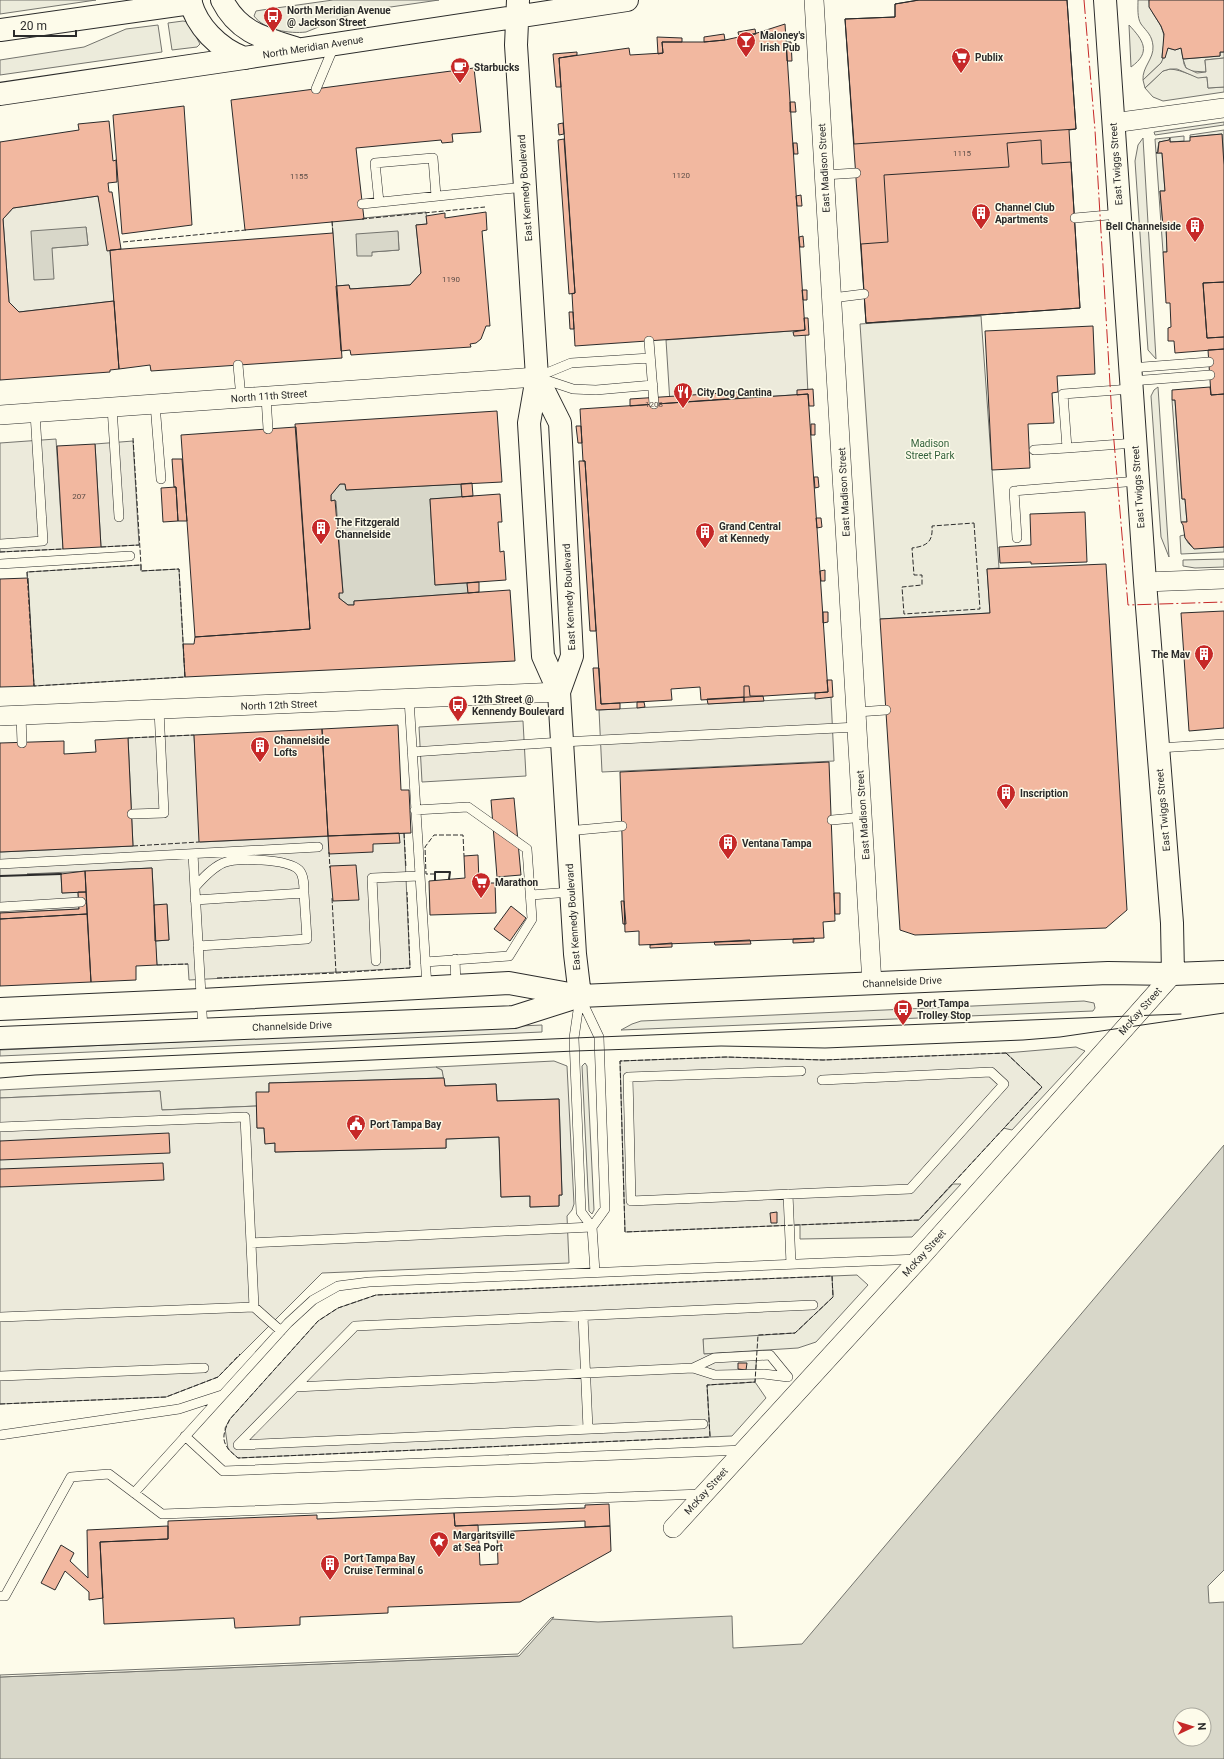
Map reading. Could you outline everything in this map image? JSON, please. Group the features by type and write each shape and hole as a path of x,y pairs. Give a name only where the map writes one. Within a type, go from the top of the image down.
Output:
{"main road":[{"path":"222,0 232,16 248,31 274,42 300,50"},
{"name":"North Meridian Avenue","path":"0,94 300,50 518,8 627,0"},
{"name":"East Twiggs Street","path":"1105,0 1145,582 1172,923 1172,974"},
{"path":"0,30 197,1 197,17 213,38 230,52 244,58"},
{"name":"East Kennedy Boulevard","path":"518,8 516,45 537,377 529,423 543,656 559,692 571,892 580,996"},
{"name":"East Kennedy Boulevard","path":"537,377 560,423 572,656 559,692"},
{"name":"Channelside Drive","path":"0,1009 201,1000 509,983 580,996 1108,973 1172,974 1224,972"},
{"name":"Channelside Drive","path":"0,1038 514,1017 580,996"}],"street":[{"name":"East Madison Street","path":"814,0 864,817 872,984"},
{"path":"1113,123 1224,108"},
{"name":"North 11th Street","path":"0,415 537,377"},
{"path":"1145,582 1224,579"},
{"name":"North 12th Street","path":"0,716 559,692"},
{"name":"McKay Street","path":"673,1528 744,1450 794,1382 920,1258 1172,974"}],"lane":[{"path":"316,89 334,44"},
{"path":"379,202 375,163 433,158 436,196"},
{"path":"824,175 856,173"},
{"path":"362,204 525,187"},
{"path":"1075,218 1119,214"},
{"path":"832,298 864,294"},
{"path":"649,341 654,404"},
{"path":"537,377 571,363 650,358"},
{"path":"1067,448 1063,394 1209,362"},
{"path":"238,365 241,398"},
{"path":"1131,379 1210,376"},
{"path":"537,377 573,390 596,390 653,385"},
{"path":"266,396 268,429"},
{"path":"155,404 161,479"},
{"path":"112,407 120,517"},
{"path":"0,544 43,541 35,413"},
{"path":"1034,450 1135,443"},
{"path":"1017,538 1014,491 1138,481"},
{"path":"0,564 130,556"},
{"path":"409,699 427,988"},
{"path":"132,814 164,812 159,710"},
{"path":"412,752 858,719 886,710"},
{"path":"21,716 22,743"},
{"path":"1158,748 1224,744"},
{"path":"415,810 468,807 527,849 531,895 532,919 509,956 425,962"},
{"path":"832,820 864,817"},
{"path":"568,831 622,826"},
{"path":"0,864 318,847"},
{"path":"193,854 203,1030"},
{"path":"195,887 208,873 223,863 238,860 292,864 300,871 304,893 307,940 198,946"},
{"path":"376,961 372,878 419,876"},
{"path":"531,895 571,892"},
{"path":"196,900 304,893"},
{"path":"0,907 81,902"},
{"path":"455,959 456,986"},
{"path":"580,996 574,1038 581,1212 592,1227 595,1272"},
{"path":"580,996 599,1037 605,1209 592,1227"},
{"path":"801,1071 628,1077 631,1201 910,1190 1004,1084 992,1072 822,1080"},
{"path":"0,1127 245,1117 254,1307"},
{"path":"788,1194 791,1264"},
{"path":"251,1243 592,1227"},
{"path":"134,1492 281,1331 313,1300 338,1286 369,1282 920,1258"},
{"path":"703,1424 238,1445 355,1326 813,1305"},
{"path":"0,1317 254,1307 281,1331"},
{"path":"583,1316 588,1429"},
{"path":"693,1368 714,1358 770,1355 794,1382"},
{"path":"0,1376 204,1368"},
{"path":"295,1387 693,1368 715,1375 764,1374 794,1382"},
{"path":"0,1435 179,1409 223,1395"},
{"path":"185,1436 223,1471 744,1450"},
{"path":"0,1596 5,1596 71,1477 109,1474 162,1514 703,1494"}],"green space":[{"path":"0,0 96,0 0,14"},
{"path":"333,0 439,0 356,12 306,32 285,32 271,28 258,21 254,16 256,11"},
{"path":"1138,0 1149,0 1149,5 1162,28 1164,35 1162,58 1165,58 1143,80 1144,71 1152,55 1153,46 1150,36 1139,19"},
{"path":"183,21 188,22 200,44 197,47 172,50 168,23"},
{"path":"158,25 162,52 0,75 0,60 84,47 126,29"},
{"path":"1129,25 1138,36 1143,46 1142,56 1138,62 1131,67"},
{"path":"1220,52 1224,52 1224,58 1205,60 1206,72 1191,71 1186,68 1183,59 1220,56"},
{"path":"1170,69 1207,77 1208,88 1224,87 1224,92 1163,101 1153,97 1145,88 1163,71"},
{"path":"1224,122 1224,125 1155,135 1154,132"},
{"path":"1224,130 1224,165 1222,134 1190,137 1190,135"},
{"path":"1184,136 1184,141 1170,142 1170,140 1159,142 1157,153 1162,153 1165,191 1160,191 1163,226 1166,226 1167,252 1163,252 1155,139"},
{"path":"1143,138 1156,359 1148,350 1135,161 1138,145"},
{"name":"Madison Street Park","path":"981,316 999,568 987,569 990,613 880,619 860,324"},
{"path":"1158,387 1169,557 1161,537 1151,396 1154,390"},
{"path":"1172,400 1175,400 1182,499 1185,499 1187,522 1181,522"},
{"path":"1184,535 1192,547 1224,547 1224,552 1181,554 1180,536"},
{"path":"1224,559 1224,567 1195,568 1183,566 1183,560"},
{"path":"141,565 141,571 179,569 185,677 34,686 27,572"},
{"path":"1084,1001 1094,1003 1095,1008 1093,1011 621,1030 641,1021"},
{"path":"542,1025 542,1032 0,1056 0,1050"},
{"path":"1076,1047 1085,1051 1012,1130 1003,1128 1042,1087 1006,1053"},
{"path":"585,1063 587,1066 594,1210 592,1214 589,1211 582,1066"},
{"path":"436,1067 442,1070 444,1078 269,1083 269,1092 257,1106 161,1110 160,1091 0,1098 0,1090"},
{"path":"953,1184 961,1184 912,1237 800,1239 800,1224 919,1220"},
{"path":"857,1275 868,1285 816,1342 798,1348 703,1354 703,1338 795,1333 833,1297 832,1276"},
{"path":"755,1382 766,1398 732,1436 710,1437 707,1385"}],"shaded area":[{"path":"1168,48 1175,50 1181,48 1186,68 1197,73 1206,72 1205,60 1224,58 1224,87 1208,88 1207,77 1198,78 1177,69 1170,69 1163,71 1145,88 1143,80 1161,63"},
{"path":"98,196 110,250 114,301 19,312 9,302 3,219 13,208","holes":["86,227 88,245 52,248"]},
{"path":"426,212 427,224 416,225 421,273 410,285 350,289 349,285 336,286 332,221","holes":["398,232 399,250 372,252"]},
{"path":"86,227 88,245 52,248 54,279 34,280 31,231"},
{"path":"398,231 399,250 372,252 372,256 357,256 356,234"},
{"path":"805,330 808,394 670,403 666,340"},
{"path":"56,439 63,549 0,552 0,443"},
{"path":"133,441 139,545 101,547 95,444"},
{"path":"340,484 345,484 346,490 461,484 462,497 430,499 435,585 467,583 468,593 354,601 354,605 348,605 339,598 339,593 343,592 336,501 331,501 331,495"},
{"path":"831,697 834,761 602,772 599,710"},
{"path":"523,721 526,776 422,782 419,727"},
{"path":"194,735 200,842 404,833 410,968 189,980 188,964 157,965 155,941 169,940 167,905 154,905 152,868 27,874 61,874 62,893 78,892 79,909 0,913 0,852 133,846 128,738"},
{"path":"1006,1053 1042,1087 919,1220 625,1232 620,1061 726,1057 823,1060"},
{"path":"554,1061 567,1066 574,1204 572,1210 567,1216 569,1263 322,1273 218,1377 166,1397 0,1404 0,1098 160,1091 162,1110 257,1106 257,1128 264,1128 265,1143 275,1143 275,1152 446,1148 446,1139 499,1137 501,1197 530,1196 530,1207 559,1206 559,1195 562,1195 559,1099 497,1101 496,1084 445,1086 442,1070 436,1067"},
{"path":"1224,1145 1224,1570 1208,1586 1209,1603 1224,1602 1224,1759 0,1759 0,1677 518,1656 552,1619 598,1622 732,1616 733,1648 802,1644"},
{"path":"832,1276 833,1297 795,1333 703,1339 704,1354 757,1351 755,1382 707,1385 710,1437 238,1458 228,1449 225,1428 230,1419 318,1321 338,1308 376,1295"}],"pier":[{"path":"554,1617 519,1656 0,1677 0,1675 518,1654 551,1618"}],"building":[{"path":"919,0 1067,0 1076,129 1069,130 1080,308 866,323 845,19 895,17 895,4"},
{"name":"Publix","path":"919,0 1067,0 1076,129 854,144 845,19 895,17 895,4"},
{"path":"1149,0 1224,0 1224,52 1220,52 1220,56 1183,59 1181,48 1175,50 1168,48 1165,58 1162,58 1164,34 1161,26 1149,7"},
{"path":"785,24 805,330 575,346 572,294 575,293 559,58 629,48 630,55 663,53 662,42 704,42 725,40 757,33"},
{"path":"755,29 756,34 739,37 738,32"},
{"path":"724,34 725,40 704,42 704,37"},
{"path":"657,37 682,38 682,42 662,42 663,53 658,54"},
{"path":"786,42 791,42 792,61 787,61"},
{"path":"577,52 577,55 559,58 561,87 556,87 553,54"},
{"path":"474,68 481,132 452,134 453,142 442,143 441,140 356,148 364,219 245,230 231,100"},
{"path":"790,102 795,102 796,112 790,112"},
{"path":"184,106 192,225 122,234 113,115"},
{"path":"109,121 113,161 116,160 117,182 108,183 109,192 112,192 121,249 107,251 98,196 13,208 3,219 9,302 19,312 114,301 119,369 110,370 110,372 0,380 0,142 79,130 78,124"},
{"path":"563,123 564,134 559,135 558,124"},
{"name":"Bell Channelside","path":"1222,134 1224,165 1224,282 1203,283 1207,338 1224,337 1224,349 1175,353 1174,341 1168,341 1168,328 1171,327 1170,303 1166,303 1163,252 1167,252 1166,226 1163,226 1160,191 1165,191 1162,153 1156,153 1158,152 1159,142 1169,140 1170,138 1170,142 1190,141 1190,137"},
{"path":"564,139 575,293 569,294 558,140"},
{"name":"Channel Club Apartments","path":"1041,140 1042,164 1071,162 1080,308 866,323 861,244 888,242 884,175 1009,167 1007,143"},
{"path":"793,143 797,143 798,154 794,154"},
{"path":"801,195 802,206 797,206 796,196"},
{"path":"486,212 487,230 482,231 490,326 486,326 481,339 476,343 470,344 471,347 351,355 350,350 341,351 336,286 349,285 350,289 410,285 421,273 416,225 427,224 426,216 445,213 445,218"},
{"path":"333,233 342,358 151,371 150,365 119,369 110,250"},
{"path":"803,236 804,247 800,247 799,237"},
{"path":"1224,282 1224,337 1207,338 1203,283"},
{"path":"802,290 807,290 807,300 803,300"},
{"path":"569,312 573,312 574,329 570,329"},
{"path":"804,318 808,318 809,335 794,336 793,332 805,330"},
{"path":"1093,326 1095,374 1057,376 1058,392 1052,393 1054,423 1028,424 1030,468 992,470 985,331"},
{"path":"1224,349 1224,394 1211,395 1208,350"},
{"path":"1210,387 1211,395 1224,394 1224,547 1194,549 1185,538 1183,525 1181,522 1187,522 1185,499 1182,499 1175,400 1172,400 1172,390"},
{"path":"813,389 814,406 809,406 808,394 797,395 797,390"},
{"path":"738,392 738,398 630,406 630,399"},
{"name":"Grand Central at Kennedy","path":"808,394 828,692 701,700 700,687 671,689 672,700 601,704 585,461 583,461 580,409"},
{"name":"The Fitzgerald Channelside","path":"497,411 502,482 346,490 345,484 340,484 331,495 331,501 335,500 343,593 339,593 339,598 348,605 354,605 354,601 510,590 515,661 185,677 183,644 194,644 195,637 310,629 295,424"},
{"path":"811,424 815,424 815,435 811,435"},
{"path":"576,426 581,426 582,443 578,443"},
{"path":"296,427 310,629 195,637 181,435"},
{"path":"95,444 101,547 63,549 57,446"},
{"path":"172,459 182,459 187,521 178,521 176,487 174,487"},
{"path":"579,461 585,461 596,631 590,631"},
{"path":"814,477 818,477 819,487 815,488"},
{"path":"472,483 473,496 462,497 461,484"},
{"path":"176,487 178,521 163,522 161,488"},
{"path":"500,494 502,522 498,522 500,552 504,551 506,580 435,585 430,499"},
{"path":"1085,512 1087,562 1031,564 1031,562 1000,563 999,547 1031,545 1030,514"},
{"path":"816,518 821,518 822,527 817,528"},
{"name":"Inscription","path":"1106,564 1127,910 1106,928 915,935 900,930 880,619 990,613 987,569"},
{"path":"825,570 825,581 821,581 820,571"},
{"path":"28,578 34,686 0,687 0,579"},
{"path":"479,582 479,592 468,593 467,583"},
{"name":"The Mav","path":"1224,611 1224,728 1189,731 1181,613"},
{"path":"823,612 828,612 828,622 823,623"},
{"path":"593,668 599,668 601,704 620,703 620,709 596,710"},
{"path":"827,680 832,680 833,697 815,699 815,693 828,692"},
{"path":"744,686 749,686 750,696 763,696 764,701 744,702"},
{"path":"744,697 744,702 708,704 707,699"},
{"path":"637,702 644,702 645,707 637,708"},
{"path":"398,725 401,790 409,790 411,833 328,836 322,729"},
{"name":"Channelside Lofts","path":"322,729 328,836 199,842 194,735"},
{"path":"128,738 133,846 0,852 0,743 64,741 64,754 96,752 95,740"},
{"name":"Ventana Tampa","path":"829,762 835,921 823,922 824,938 639,945 639,931 625,932 620,772"},
{"name":"Marathon","path":"514,798 521,875 497,877 491,800"},
{"path":"399,833 400,843 373,844 373,852 329,854 328,836"},
{"path":"478,855 479,883 495,883 496,913 430,915 429,881 465,878 464,856"},
{"path":"356,865 359,900 333,901 330,866"},
{"path":"152,868 157,965 136,966 136,980 91,982 85,871"},
{"path":"85,871 86,892 62,893 61,874"},
{"path":"78,892 86,892 87,914 0,919 0,913 79,909"},
{"path":"834,893 840,893 840,914 835,914"},
{"path":"621,901 624,901 626,924 623,924"},
{"path":"167,904 169,940 155,941 154,905"},
{"name":"Marathon","path":"511,906 526,918 510,941 494,929"},
{"path":"87,914 91,982 0,986 0,919"},
{"path":"814,938 814,942 793,943 793,939"},
{"path":"750,940 751,944 715,945 714,942"},
{"path":"672,943 672,947 650,948 650,945"},
{"name":"Port Tampa Bay","path":"444,1078 445,1086 496,1084 497,1101 559,1099 562,1195 559,1195 559,1206 530,1207 530,1196 501,1197 499,1137 446,1139 446,1148 275,1152 275,1143 265,1144 264,1128 257,1128 256,1092 269,1092 269,1083"},
{"path":"169,1133 170,1153 0,1160 0,1141"},
{"path":"163,1163 164,1180 0,1187 0,1169"},
{"path":"777,1212 777,1223 771,1223 770,1213"},
{"path":"738,1363 747,1363 746,1370 738,1369"},
{"path":"609,1504 610,1526 585,1527 585,1521 455,1526 454,1513 585,1508 585,1505"},
{"name":"Port Tampa Bay Cruise Terminal 6","path":"454,1513 455,1526 478,1525 480,1565 498,1564 497,1532 610,1526 611,1551 520,1602 388,1607 388,1613 300,1617 300,1625 235,1628 234,1618 104,1624 100,1542 168,1539 168,1521 317,1515 317,1519"},
{"path":"168,1526 168,1539 100,1542 103,1598 89,1600 89,1592 65,1571 55,1590 41,1583 61,1545 74,1553 70,1561 88,1578 87,1530"}],"tram line":[{"path":"0,1078 35,1075 575,1051 721,1046 825,1048 1023,1040 1060,1037 1224,1013"},
{"path":"0,1063 1181,1014"}],"fence":[{"path":"362,219 485,207"},
{"path":"332,221 333,233"},
{"path":"123,242 246,230"},
{"path":"133,438 141,565"},
{"path":"974,523 980,609 904,614 902,587 922,585 922,575 914,575 912,548 922,546 928,542 932,535 932,526 974,523"},
{"path":"101,547 139,545"},
{"path":"0,552 63,549"},
{"path":"141,565 141,571 179,569 185,677 34,686 27,572 141,565"},
{"path":"128,738 194,735"},
{"path":"404,833 406,868"},
{"path":"435,874 426,874 425,847 434,835 463,835 464,856"},
{"path":"133,846 199,842"},
{"path":"329,852 330,868"},
{"path":"336,973 410,968 407,892"},
{"path":"217,978 336,973 332,898"},
{"path":"157,965 188,964"},
{"path":"1006,1053 1042,1087 919,1220 625,1232 620,1061 726,1057 823,1060 1006,1053"},
{"path":"832,1276 833,1297 795,1333 758,1335 755,1382 707,1385 710,1437 238,1458 229,1449 224,1441 225,1431 230,1419 318,1321 338,1308 376,1295 832,1276"},
{"path":"0,1404 166,1397 218,1377 240,1354"}],"wall":[{"path":"435,880 435,872 450,872 449,879"},
{"path":"0,876 61,874"}],"power":[{"path":"1084,0 1095,130 1112,418 1128,605 1224,602"}],"place":[{"name":"North Meridian Avenue @ Jackson Street","path":"273,33"},
{"name":"Maloney's Irish Pub","path":"746,58"},
{"name":"Publix","path":"961,74"},
{"name":"Starbucks","path":"460,84"},
{"name":"Channel Club Apartments","path":"981,230"},
{"name":"Bell Channelside","path":"1195,243"},
{"name":"City Dog Cantina","path":"683,409"},
{"name":"The Fitzgerald Channelside","path":"321,545"},
{"name":"Grand Central at Kennedy","path":"705,549"},
{"name":"The Mav","path":"1204,671"},
{"name":"12th Street @ Kennendy Boulevard","path":"458,722"},
{"name":"Channelside Lofts","path":"260,763"},
{"name":"Inscription","path":"1006,810"},
{"name":"Ventana Tampa","path":"728,860"},
{"name":"Marathon","path":"481,899"},
{"name":"Port Tampa Trolley Stop","path":"903,1026"},
{"name":"Port Tampa Bay","path":"356,1141"},
{"name":"Margaritsville at Sea Port","path":"439,1558"},
{"name":"Port Tampa Bay Cruise Terminal 6","path":"330,1581"}]}
